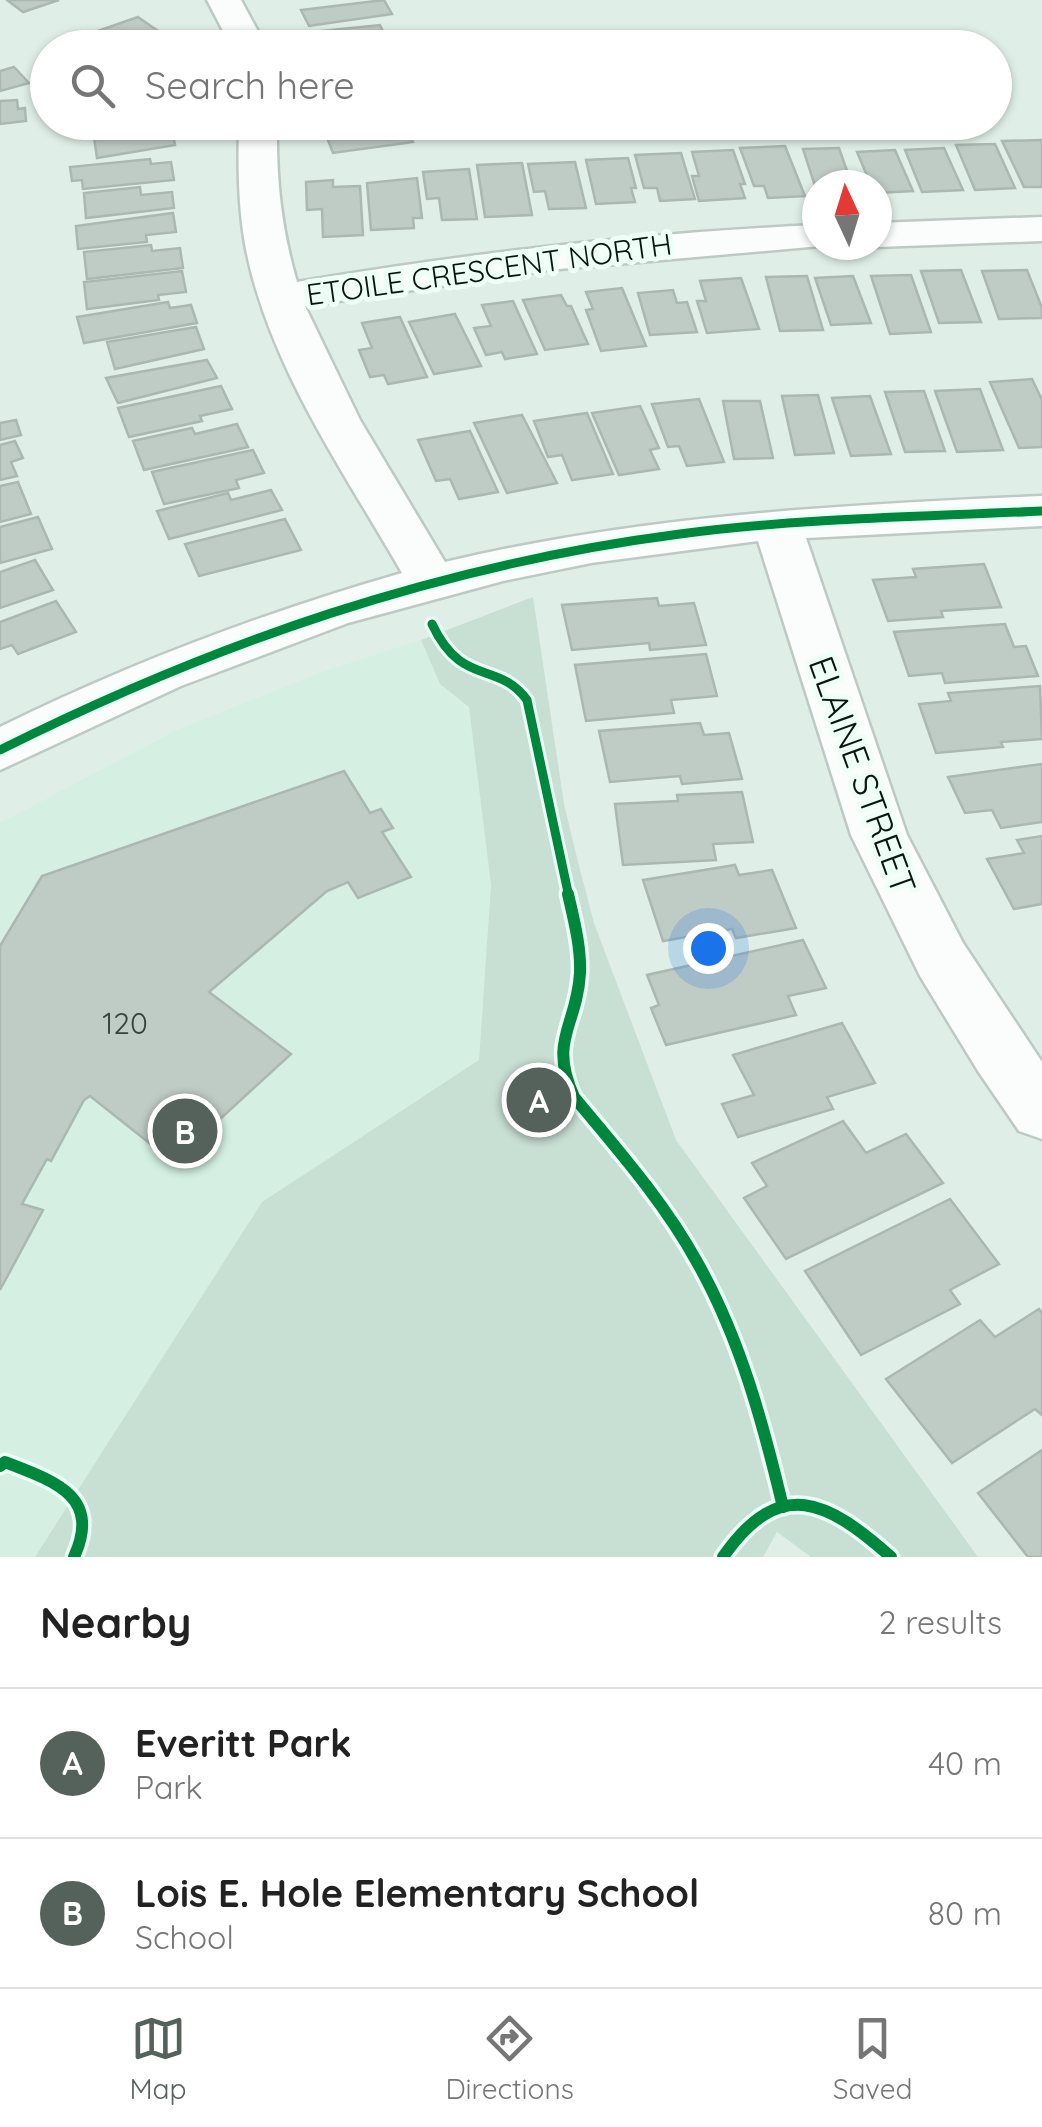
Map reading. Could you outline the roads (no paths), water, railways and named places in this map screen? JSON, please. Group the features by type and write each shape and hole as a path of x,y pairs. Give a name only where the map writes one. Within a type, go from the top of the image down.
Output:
{"street":[{"path":"224,0 240,30"},
{"path":"258,140 258,211 282,297 321,391 432,582"},
{"path":"892,233 1042,228"},
{"name":"ETOILE CRESCENT NORTH","path":"282,297 550,254 802,238"},
{"path":"0,750 90,705 221,648 336,608 432,582 578,549 683,534 1042,511"},
{"name":"ELAINE STREET","path":"777,525 879,835 941,959 1000,1054 1042,1112"}],"place":[{"name":"Everitt Park","path":"539,1100"},
{"name":"Lois E. Hole Elementary School","path":"185,1131"}]}
